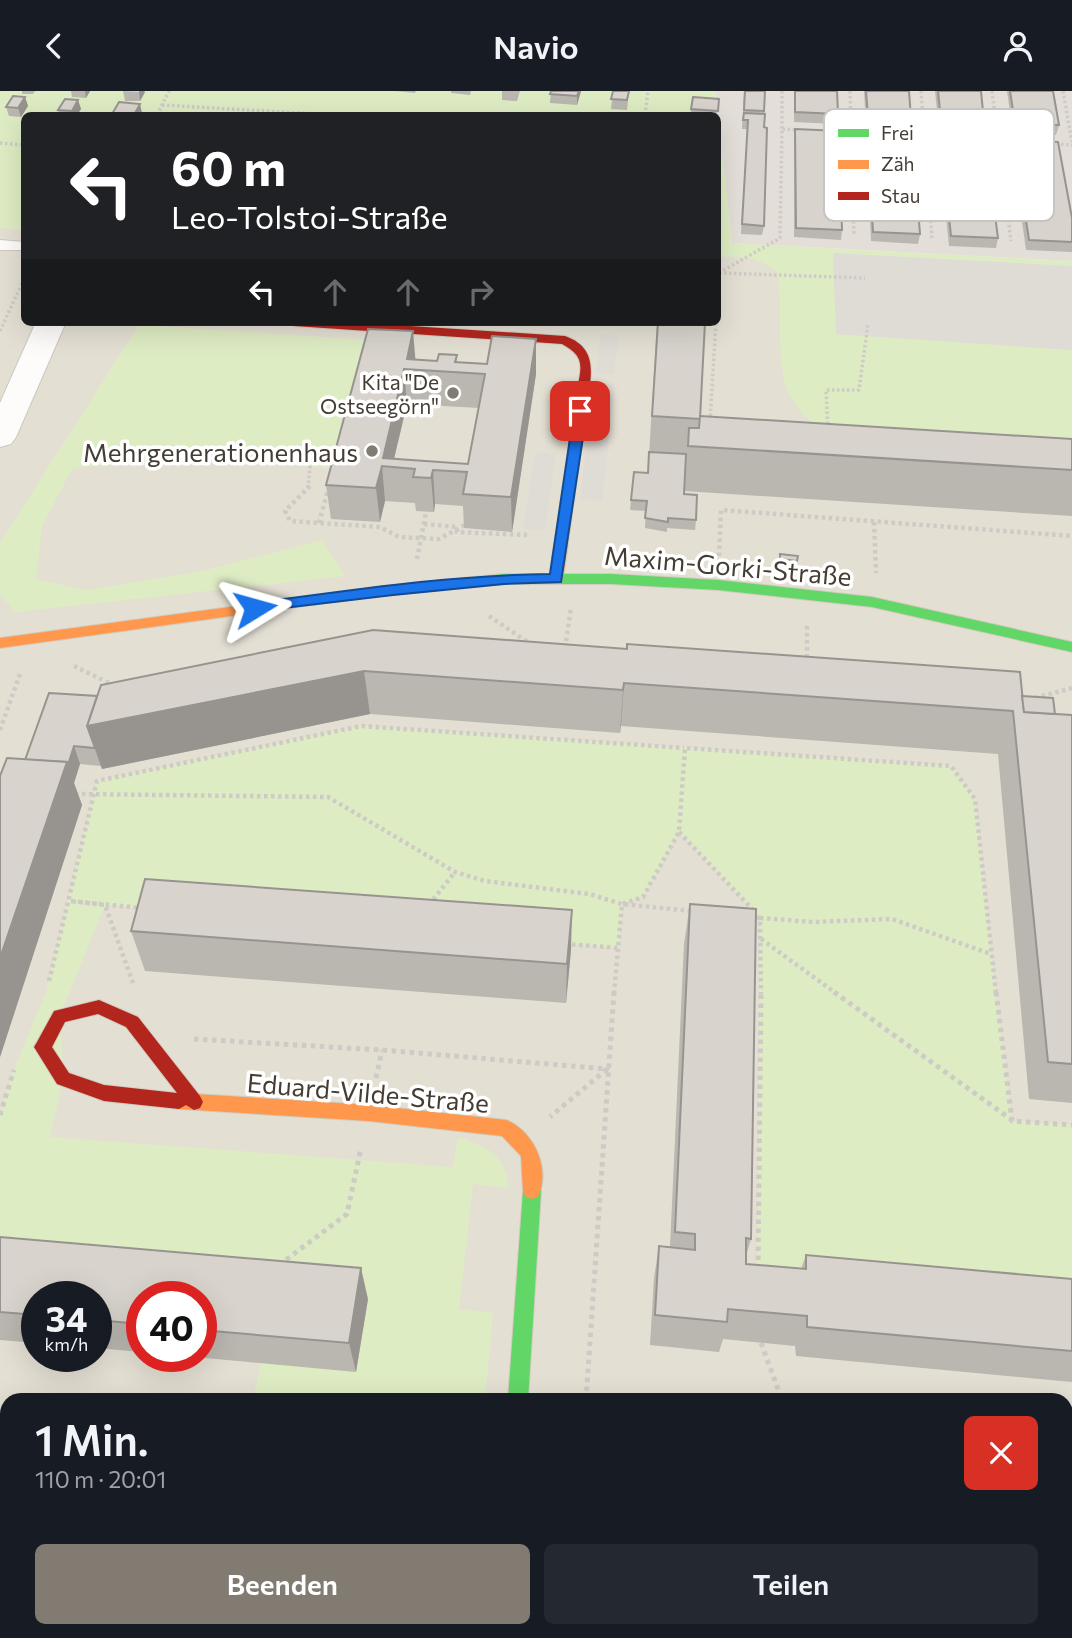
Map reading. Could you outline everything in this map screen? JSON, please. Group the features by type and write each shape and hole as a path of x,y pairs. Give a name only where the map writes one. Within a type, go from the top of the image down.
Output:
{"street":[{"path":"0,437 49,326"},
{"path":"354,326 565,340 583,350 587,360 556,579"},
{"name":"Maxim-Gorki-Straße","path":"0,643 393,590 504,579 556,579 703,584 819,595 905,608 1072,647"},
{"path":"60,1016 99,1007 132,1022 194,1103"},
{"name":"Eduard-Vilde-Straße","path":"60,1016 43,1047 63,1079 104,1093 194,1103 369,1113 506,1128 522,1140"},
{"path":"518,1393 534,1160 522,1140"}],"lane":[{"path":"0,245 21,246"}],"path":[{"path":"158,112 169,91"},
{"path":"645,112 648,91"},
{"path":"721,271 780,238 782,91"},
{"path":"850,91 850,109"},
{"path":"921,91 922,109"},
{"path":"992,91 995,109"},
{"path":"1054,143 1072,143 1063,91"},
{"path":"162,105 282,112"},
{"path":"782,129 810,131"},
{"path":"0,143 21,145"},
{"path":"854,221 854,235"},
{"path":"931,221 932,238"},
{"path":"1009,221 1011,241"},
{"path":"721,273 865,278"},
{"path":"0,331 21,286"},
{"path":"828,431 826,390 859,390 868,324"},
{"path":"709,434 716,326"},
{"path":"310,456 310,486 285,511 290,521 380,527 399,537 439,539 457,527"},
{"path":"319,523 330,483"},
{"path":"719,561 721,510 1072,536"},
{"path":"416,571 419,538 426,512"},
{"path":"874,522 876,579"},
{"path":"424,524 457,527 465,525"},
{"path":"457,527 457,532 562,537"},
{"path":"564,654 571,606"},
{"path":"489,615 541,651"},
{"path":"807,625 807,673"},
{"path":"73,665 118,687"},
{"path":"0,730 22,670"},
{"path":"1022,701 1072,688"},
{"path":"60,1016 46,995 97,781 361,726 951,766 975,799 1012,1121"},
{"path":"622,904 643,898 679,832 685,748"},
{"path":"70,794 328,797 455,872 485,881 589,894 622,904 705,912"},
{"path":"679,832 760,918 758,1276"},
{"path":"424,911 455,872"},
{"path":"70,901 151,908"},
{"path":"70,901 105,905 137,997"},
{"path":"586,1393 607,1069 622,904"},
{"path":"746,916 813,922 892,919 991,954"},
{"path":"761,939 1012,1121 1072,1125"},
{"path":"553,943 619,948"},
{"path":"182,1038 382,1050 607,1069"},
{"path":"271,1271 347,1214 382,1050"},
{"path":"522,1140 607,1069"},
{"path":"761,1343 779,1393"}],"shaded area":[{"path":"715,91 1072,91 1072,261 732,243 721,145 721,112 717,112"},
{"path":"0,198 21,199 21,326 721,326 721,242 833,253 1072,266 1072,1393 0,1393"},
{"path":"833,253 1072,266 1072,350 836,334"},
{"path":"600,335 618,336 614,374 596,373"},
{"path":"594,382 615,384 602,501 580,499"},
{"path":"535,452 556,453 545,530 523,529"}],"green space":[{"path":"0,91 715,91 718,112 21,112 21,230 0,228"},
{"path":"721,145 732,243 1072,261 1072,266 833,253 837,334 1072,350 1072,456 815,426 793,401 784,379 777,271 756,259 721,256"},
{"path":"138,326 371,340 333,469 183,456 72,469 42,526 36,579 86,590 202,571 322,540 345,576 15,612 0,594 0,543"},
{"path":"361,726 951,766 975,799 1012,1121 1072,1125 1072,1295 758,1276 760,918 679,832 643,897 622,904 619,948 105,905 60,1016 63,1079 50,1137 453,1167 458,1137 493,1154 499,1159 507,1176 509,1188 473,1184 459,1309 493,1313 486,1393 255,1393 261,1363 368,1299 0,1254 0,1115 16,1064 45,995 97,781"}],"building":[{"path":"551,91 579,91 577,96 550,94"},
{"path":"613,91 629,91 627,100 611,99"},
{"path":"745,91 765,91 764,111 744,110"},
{"path":"795,91 837,91 838,109 824,109 824,113 795,112"},
{"path":"866,91 909,91 910,109 867,109"},
{"path":"938,91 981,91 983,109 940,109"},
{"path":"1010,91 1053,91 1059,125 1054,125 1054,109 1013,109"},
{"path":"13,96 25,97 18,108 6,107"},
{"path":"693,97 719,99 718,111 691,109"},
{"path":"65,99 78,100 72,111 58,110"},
{"path":"119,102 140,104 136,112 113,112"},
{"path":"744,113 765,114 764,127 767,128 764,226 742,224 748,120 743,120"},
{"path":"795,129 824,130 824,221 842,221 842,230 796,228"},
{"path":"1054,142 1058,142 1072,218 1072,242 1029,240 1026,221 1054,221"},
{"path":"872,221 919,221 920,234 873,232"},
{"path":"950,221 996,221 998,238 951,236"},
{"path":"658,326 705,326 700,419 652,416"},
{"path":"368,329 413,331 407,359 437,361 439,354 457,355 455,362 487,364 492,336 536,339 511,497 463,494 467,472 433,470 431,478 413,477 415,469 382,466 376,488 326,485","holes":["404,369 485,374 468,464 383,458"]},
{"path":"700,416 1072,439 1072,470 688,446 689,428 699,428"},
{"path":"649,452 686,454 684,494 697,495 696,520 668,518 668,522 645,518 647,501 631,500 634,472 648,473"},
{"path":"780,554 798,556 797,561 780,559"},
{"path":"373,630 627,649 627,644 1020,672 1024,712 1072,715 1072,1064 1048,1062 1013,711 624,683 623,690 364,671 87,726 101,685"},
{"path":"49,693 97,696 87,726 95,748 74,746 68,765 67,762 25,760"},
{"path":"1022,696 1053,698 1055,714 1024,712"},
{"path":"7,758 67,762 0,958 0,776"},
{"path":"145,879 572,910 567,964 131,931"},
{"path":"690,904 756,909 751,1239 746,1238 746,1264 806,1269 806,1255 1072,1279 1072,1351 807,1327 807,1316 728,1309 727,1322 655,1315 659,1246 695,1250 695,1234 675,1232"},
{"path":"0,1237 361,1268 349,1343 217,1331 217,1281 126,1281 126,1323 112,1321 112,1281 21,1281 21,1314 0,1312"}],"traffic: fast":[{"path":"393,590 504,579 611,579 718,585 872,602 1072,647"},
{"path":"518,1393 532,1191"}],"traffic: slow":[{"path":"556,579 583,391"},
{"path":"0,643 393,590"},
{"path":"179,1101 369,1113 506,1128 522,1142 530,1155 533,1170 532,1191"}],"traffic: jam":[{"path":"354,326 565,340 580,350 586,360 583,391"},
{"path":"179,1101 104,1093 63,1079 43,1047 60,1016 99,1007 132,1022 194,1102"}],"place":[{"name":"Kita \"De Ostseegörn\"","path":"453,393"},
{"name":"Mehrgenerationenhaus","path":"372,451"}],"route":[{"path":"255,608 504,579 556,579 580,411"}]}
